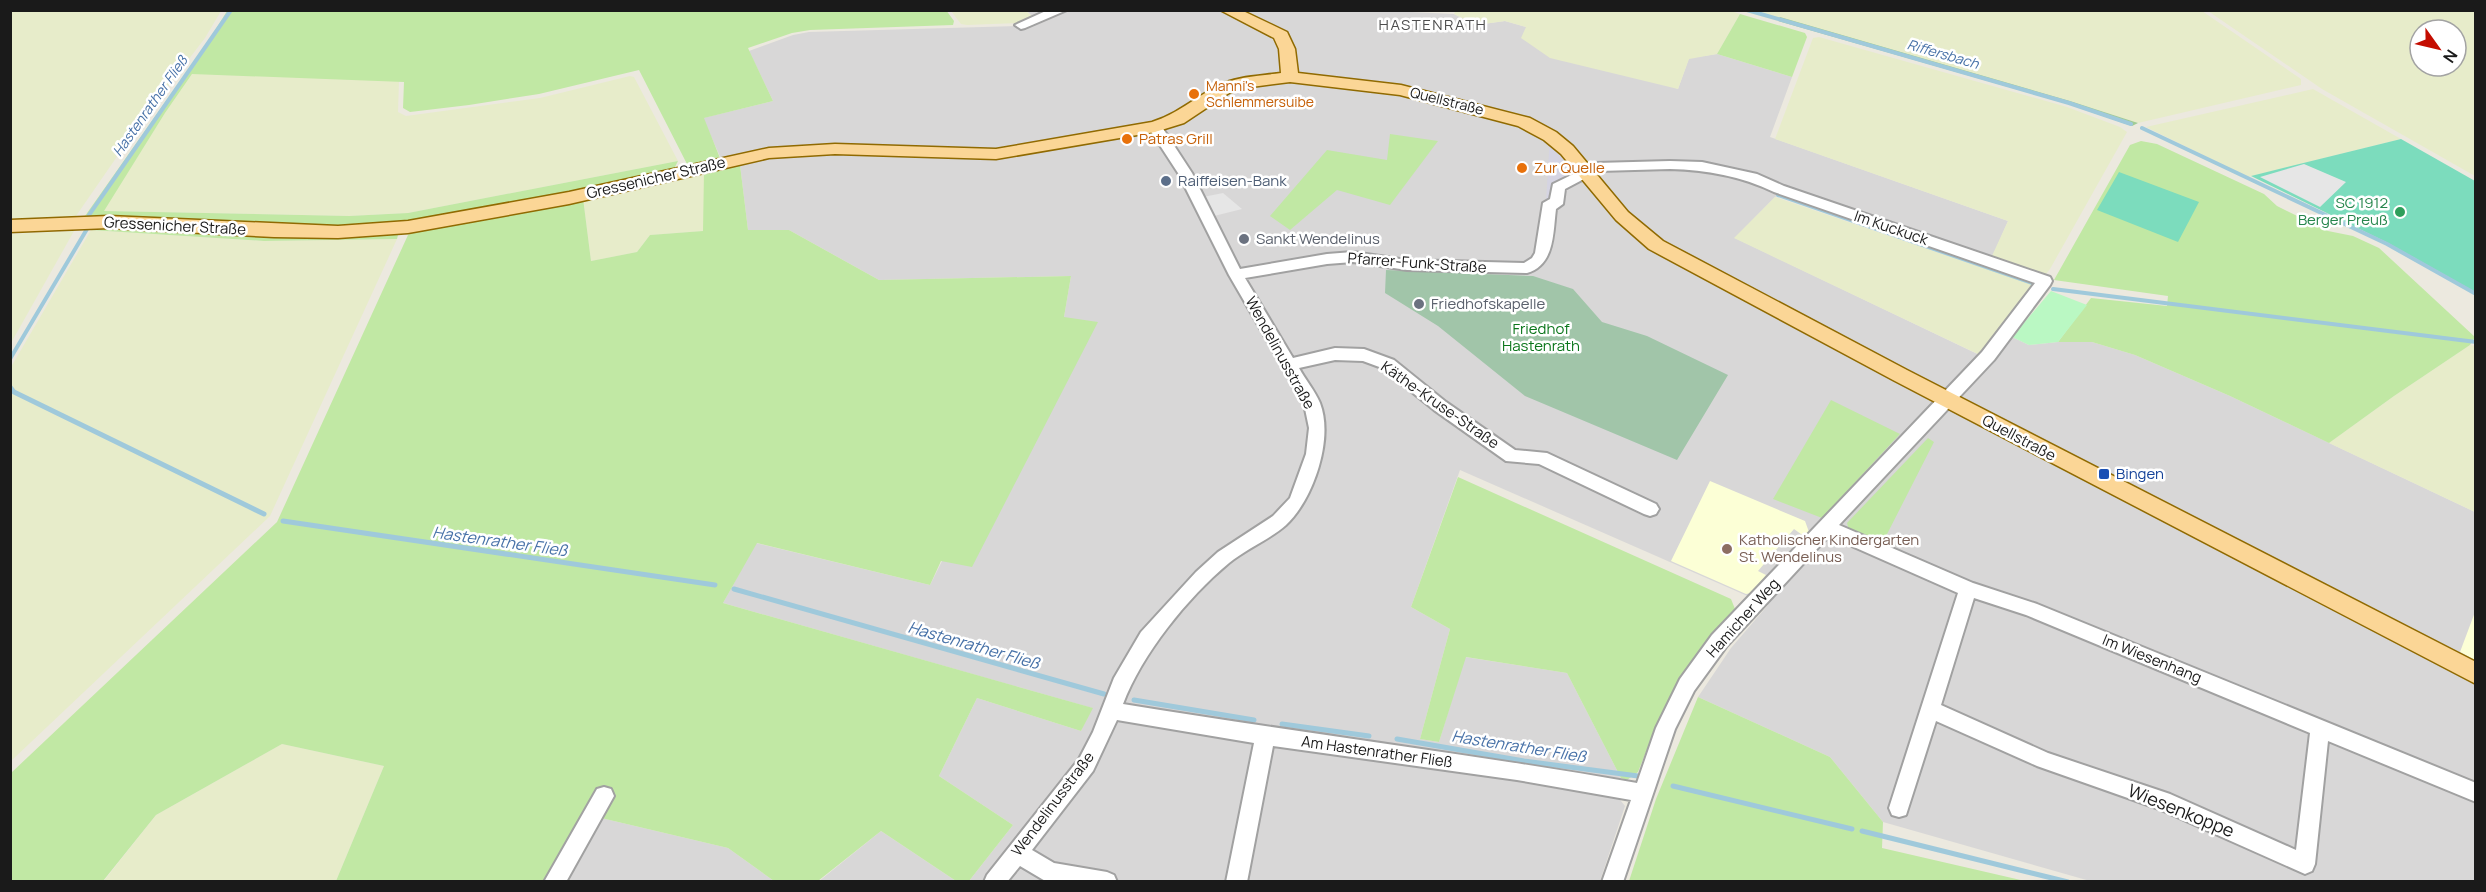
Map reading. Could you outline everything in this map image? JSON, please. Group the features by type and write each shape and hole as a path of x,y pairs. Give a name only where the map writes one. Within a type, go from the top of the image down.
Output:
{"main road":[{"path":"1227,10 1281,36 1287,49 1290,76"},
{"name":"Gressenicher Straße","path":"10,226 109,222 338,232 408,227 569,198 770,153 835,149 996,154 1155,127 1178,119 1222,90 1241,83 1290,76"},
{"name":"Quellstraße","path":"1290,76 1401,90 1524,122 1550,135 1567,150 1622,216 1656,245 1947,400 2475,674"}],"street":[{"path":"1021,25 1061,10"},
{"name":"Wendelinusstraße","path":"994,882 1086,765 1102,735 1121,684 1148,638 1186,595 1224,558 1279,521 1297,501 1314,454 1317,428 1312,404 1236,275 1185,173 1155,127"},
{"name":"Im Kuckuck","path":"1585,172 1608,166 1702,166 1757,178 1779,189 2045,281 1988,356 1947,400"},
{"name":"Pfarrer-Funk-Straße","path":"1236,275 1328,259 1353,257 1407,265 1527,268 1538,261 1542,253 1550,203 1556,204 1558,187 1585,172"},
{"name":"Käthe-Kruse-Straße","path":"1290,364 1335,354 1364,355 1388,364 1440,406 1512,456 1541,458 1650,509"},
{"name":"Hamicher Weg","path":"1612,882 1641,793 1666,728 1687,686 1719,641 1947,400"},
{"name":"Im Wiesenhang","path":"1826,527 1968,589 2031,609 2475,794"},
{"path":"1899,808 1968,589"},
{"name":"Wiesenkoppe","path":"1931,710 2044,760 2163,801 2305,864 2320,728"},
{"name":"Am Hastenrather Fließ","path":"1112,711 1264,736 1517,771 1641,793"},
{"path":"1236,882 1264,736"},
{"path":"554,882 604,796"},
{"path":"1017,853 1051,873 1107,882"}],"shaded area":[{"path":"1026,10 1369,10 1454,14 1476,25 1505,21 1526,27 1678,89 1689,58 1717,54 1792,77 1770,137 2008,221 1991,260 1789,190 1775,197 1735,238 1992,361 2012,337 2029,345 2092,342 2135,355 2230,396 2475,512 2475,881 2090,881 1883,822 1830,757 1698,697 1731,648 1768,605 1460,470 1411,607 1450,629 1420,739 1439,742 1465,657 1567,673 1621,778 1617,796 1625,806 1600,881 969,881 1013,825 939,776 977,698 1081,731 1092,708 723,603 756,543 930,585 1064,317 1071,276 879,280 789,230 748,230 740,165 725,168 703,118 773,101 749,51 793,35 809,32 1021,26 1037,21"},
{"path":"1456,10 1728,10 1740,14 1717,54 1689,59 1678,89 1550,58 1521,38 1526,27 1505,21 1476,25 1454,14"},
{"path":"10,11 221,11 205,38 145,116 76,216 11,219"},
{"path":"951,11 1026,11 1034,18 1018,23 967,25 961,24"},
{"path":"1742,11 2202,11 2301,79 2301,85 2138,123 2070,101 1780,18 1778,21"},
{"path":"2208,11 2475,11 2475,176 2322,89"},
{"path":"1780,17 2138,123 2132,126 2068,104 1778,21"},
{"path":"1819,37 2067,107 2120,127 2127,132 2050,269 1980,355 1734,238 1775,197 1986,269 2008,221 1775,139 1813,38"},
{"path":"192,74 399,81 398,112 406,116 540,98 630,76 634,77 678,161 408,213 349,216 103,211"},
{"path":"2313,89 2401,139 2248,177 2146,127"},
{"path":"1550,136 1585,172 1558,187 1556,204 1546,202"},
{"path":"2304,164 2346,182 2320,207 2260,177"},
{"path":"704,172 704,231 650,235 637,252 591,261 583,198"},
{"path":"1223,193 1242,209 1206,218 1198,198"},
{"path":"91,230 264,241 397,239 270,516 11,761 11,367"},
{"path":"74,231 11,343 11,234"},
{"path":"2470,345 2475,346 2475,512 2329,443 2394,396"},
{"name":"Katholischer Kindergarten St. Wendelinus","path":"1710,481 1805,521 1809,532 1805,537 1794,529 1758,571 1766,575 1751,593 1746,594 1671,561"},
{"path":"2475,612 2476,660 2460,652"},
{"path":"282,744 384,766 336,881 103,882 156,815"},
{"path":"597,817 728,848 774,881 560,882"},
{"path":"881,831 956,881 818,882"}],"green space":[{"path":"946,10 954,21 953,25 810,30 792,33 748,48 773,101 704,118 720,158 690,165 687,164 639,70 539,94 410,112 403,108 404,82 192,74 104,211 349,216 408,213 678,161 674,169 582,190 408,222 340,226 85,216 227,11"},
{"path":"1740,14 1805,33 1807,37 1792,77 1717,54"},
{"path":"1390,134 1438,141 1390,205 1337,190 1290,230 1270,216 1327,150 1387,160"},
{"name":"SC 1912 Berger Preuß","path":"2401,139 2475,181 2475,292 2388,243 2251,176"},
{"path":"2141,141 2157,144 2264,194 2277,206 2328,231 2353,236 2379,248 2475,337 2470,345 2329,443 2230,396 2135,355 2092,342 2058,342 2091,298 2167,306 2168,296 2054,280 2130,145"},
{"path":"740,165 748,230 789,230 879,280 1071,276 1064,317 1098,322 972,567 941,561 930,585 757,543 723,603 1093,708 1081,731 977,698 939,776 1013,825 969,881 956,881 881,831 818,881 774,881 728,848 597,817 549,881 336,881 384,766 282,744 156,815 103,881 11,882 11,773 277,522 408,235 416,230 583,198 591,261 637,252 650,235 703,231 704,172"},
{"path":"2119,172 2199,202 2178,242 2097,210"},
{"path":"93,227 394,232 398,235 397,239 264,241 91,230"},
{"name":"Friedhof Hastenrath","path":"1386,270 1533,276 1573,289 1602,322 1647,336 1728,375 1677,460 1525,396 1438,326 1385,293"},
{"path":"2051,291 2087,305 2058,342 2029,345 2012,337"},
{"path":"1831,400 1900,434 1822,518 1773,499"},
{"path":"1928,438 1934,442 1882,544 1849,530 1847,523"},
{"path":"1458,477 1731,599 1735,609 1711,635 1680,681 1657,724 1638,772 1627,780 1621,778 1567,673 1466,657 1439,742 1420,739 1450,629 1411,607"},
{"path":"1698,697 1830,757 1883,822 1882,848 2025,881 1629,881 1656,799"}],"waterway":[{"name":"Hastenrather Fließ","path":"89,215 231,10"},
{"name":"Riffersbach","path":"1747,10 2069,103 2131,124"},
{"name":"Riffersbach","path":"2142,128 2387,244 2476,294"},
{"path":"1778,195 2035,284"},
{"name":"Hastenrather Fließ","path":"10,359 87,229"},
{"path":"2053,289 2476,342"},
{"name":"Hastenrather Fließ","path":"10,387 14,392 264,514"},
{"name":"Hastenrather Fließ","path":"283,521 715,585"},
{"name":"Hastenrather Fließ","path":"734,589 1104,694"},
{"name":"Hastenrather Fließ","path":"1134,700 1254,720"},
{"name":"Hastenrather Fließ","path":"1282,724 1369,736"},
{"name":"Hastenrather Fließ","path":"1397,739 1524,761 1638,776"},
{"name":"Hastenrather Fließ","path":"1673,786 1852,829"},
{"name":"Hastenrather Fließ","path":"1862,831 2068,882"}],"place":[{"name":"Manni's Schlemmersuibe","path":"1194,94"},
{"name":"Patras Grill","path":"1127,139"},
{"name":"Zur Quelle","path":"1522,168"},
{"name":"Raiffeisen-Bank","path":"1166,181"},
{"name":"SC 1912 Berger Preuß","path":"2400,212"},
{"name":"Sankt Wendelinus","path":"1244,239"},
{"name":"Friedhofskapelle","path":"1419,304"},
{"name":"Bingen","path":"2104,474"},
{"name":"Katholischer Kindergarten St. Wendelinus","path":"1727,549"}],"district":[{"name":"HASTENRATH","path":"1433,25"}]}
